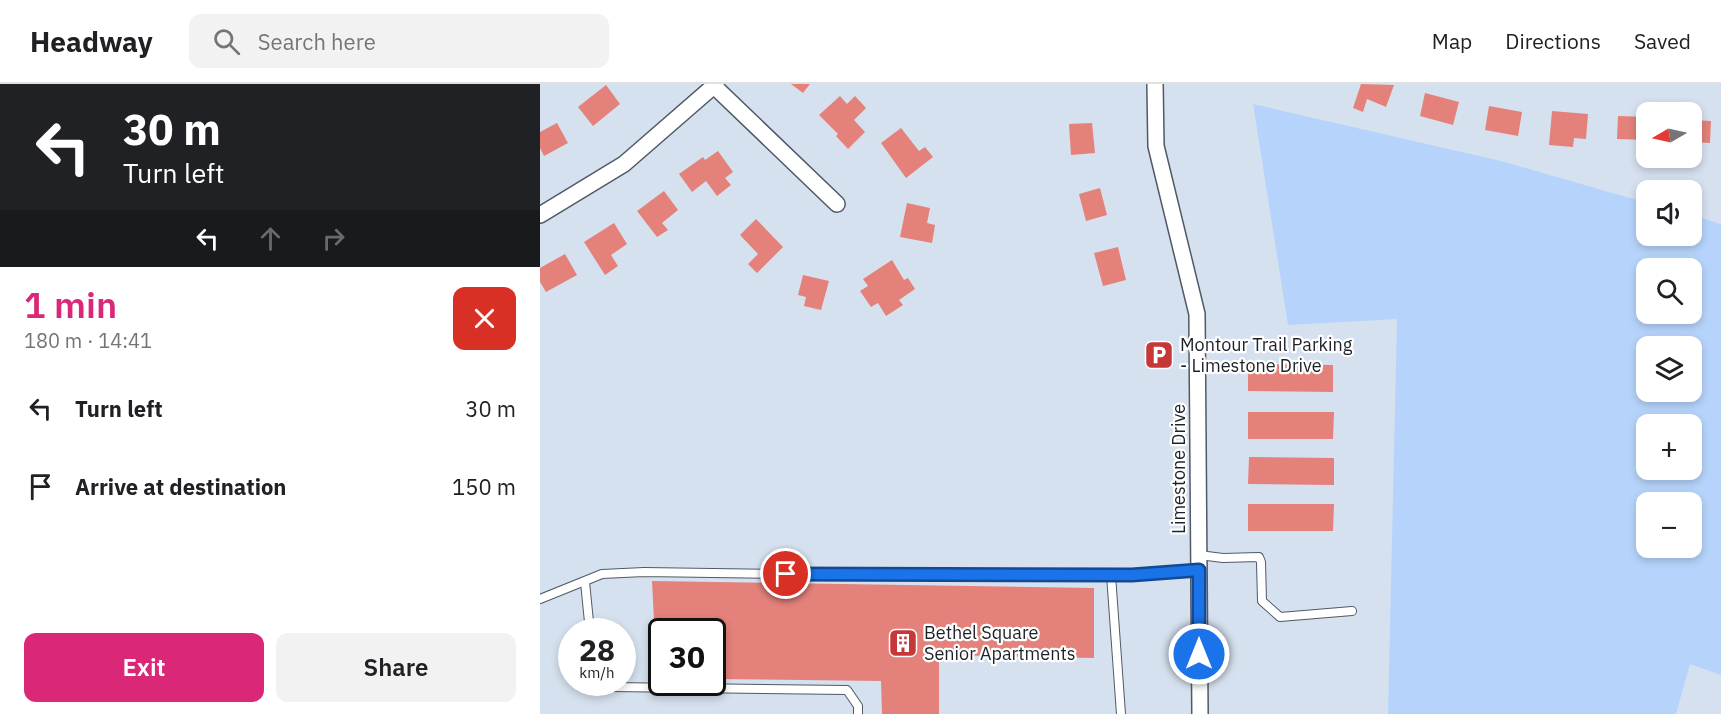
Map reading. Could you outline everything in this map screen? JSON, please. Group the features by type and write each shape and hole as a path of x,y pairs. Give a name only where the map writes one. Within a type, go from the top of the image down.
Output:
{"street":[{"name":"Limestone Drive","path":"1155,84 1156,146 1197,314 1200,714"},
{"path":"540,215 624,164 715,85 837,204"}],"lane":[{"path":"540,599 602,574 644,572 1112,575 1223,558 1260,557 1262,600 1280,617 1352,611"},
{"path":"1112,575 1121,714"},
{"path":"585,582 589,618"},
{"path":"636,687 846,690 858,706 858,714"}],"shaded area":[{"path":"1253,104 1501,161 1636,200 1636,246 1702,246 1702,218 1721,224 1721,675 1690,664 1676,714 1388,714 1397,319 1288,325"}],"building":[{"path":"791,84 810,84 803,93"},
{"path":"1361,84 1394,85 1386,107 1367,99 1363,112 1353,108"},
{"path":"606,85 620,104 593,126 578,107"},
{"path":"1425,93 1459,102 1453,125 1420,116"},
{"path":"840,96 847,104 855,96 866,108 854,120 865,132 848,149 836,136 838,134 819,115"},
{"path":"1489,106 1522,112 1518,136 1485,130"},
{"path":"1552,111 1588,114 1586,139 1574,138 1573,147 1549,145"},
{"path":"1618,116 1636,117 1636,140 1617,139"},
{"path":"1702,121 1711,121 1710,143 1702,143"},
{"path":"557,123 568,143 544,156 540,148 540,132"},
{"path":"1092,123 1095,153 1071,155 1069,124"},
{"path":"901,128 919,151 925,147 933,157 906,178 881,143"},
{"path":"718,151 733,172 725,178 731,185 717,196 706,181 692,192 679,174 703,157 705,160"},
{"path":"1100,188 1107,215 1086,221 1079,194"},
{"path":"664,191 678,210 662,223 668,230 657,237 637,211"},
{"path":"907,203 930,208 927,223 935,225 932,243 900,237"},
{"path":"756,219 783,247 757,273 748,264 758,254 740,235"},
{"path":"614,223 627,244 611,255 618,266 605,275 584,242"},
{"path":"1118,247 1126,280 1103,286 1094,253"},
{"path":"565,254 577,275 546,292 540,282 540,268"},
{"path":"892,260 904,280 908,278 915,289 899,300 903,305 886,316 878,303 871,307 860,291 868,286 863,279"},
{"path":"803,275 829,281 821,310 804,306 806,297 798,295"},
{"path":"1248,364 1333,365 1333,392 1248,391"},
{"path":"1248,412 1334,412 1333,439 1248,439"},
{"path":"1249,457 1334,458 1334,485 1248,484"},
{"path":"1248,504 1334,504 1333,531 1248,531"},
{"name":"Bethel Square Senior Apartments","path":"652,581 1094,588 1094,658 939,655 939,714 882,714 881,681 726,679 726,618 654,618"}],"place":[{"name":"Montour Trail Parking - Limestone Drive","path":"1159,355"},
{"name":"Bethel Square Senior Apartments","path":"903,643"}],"route":[{"path":"786,574 1132,575 1199,570 1199,654"}]}
